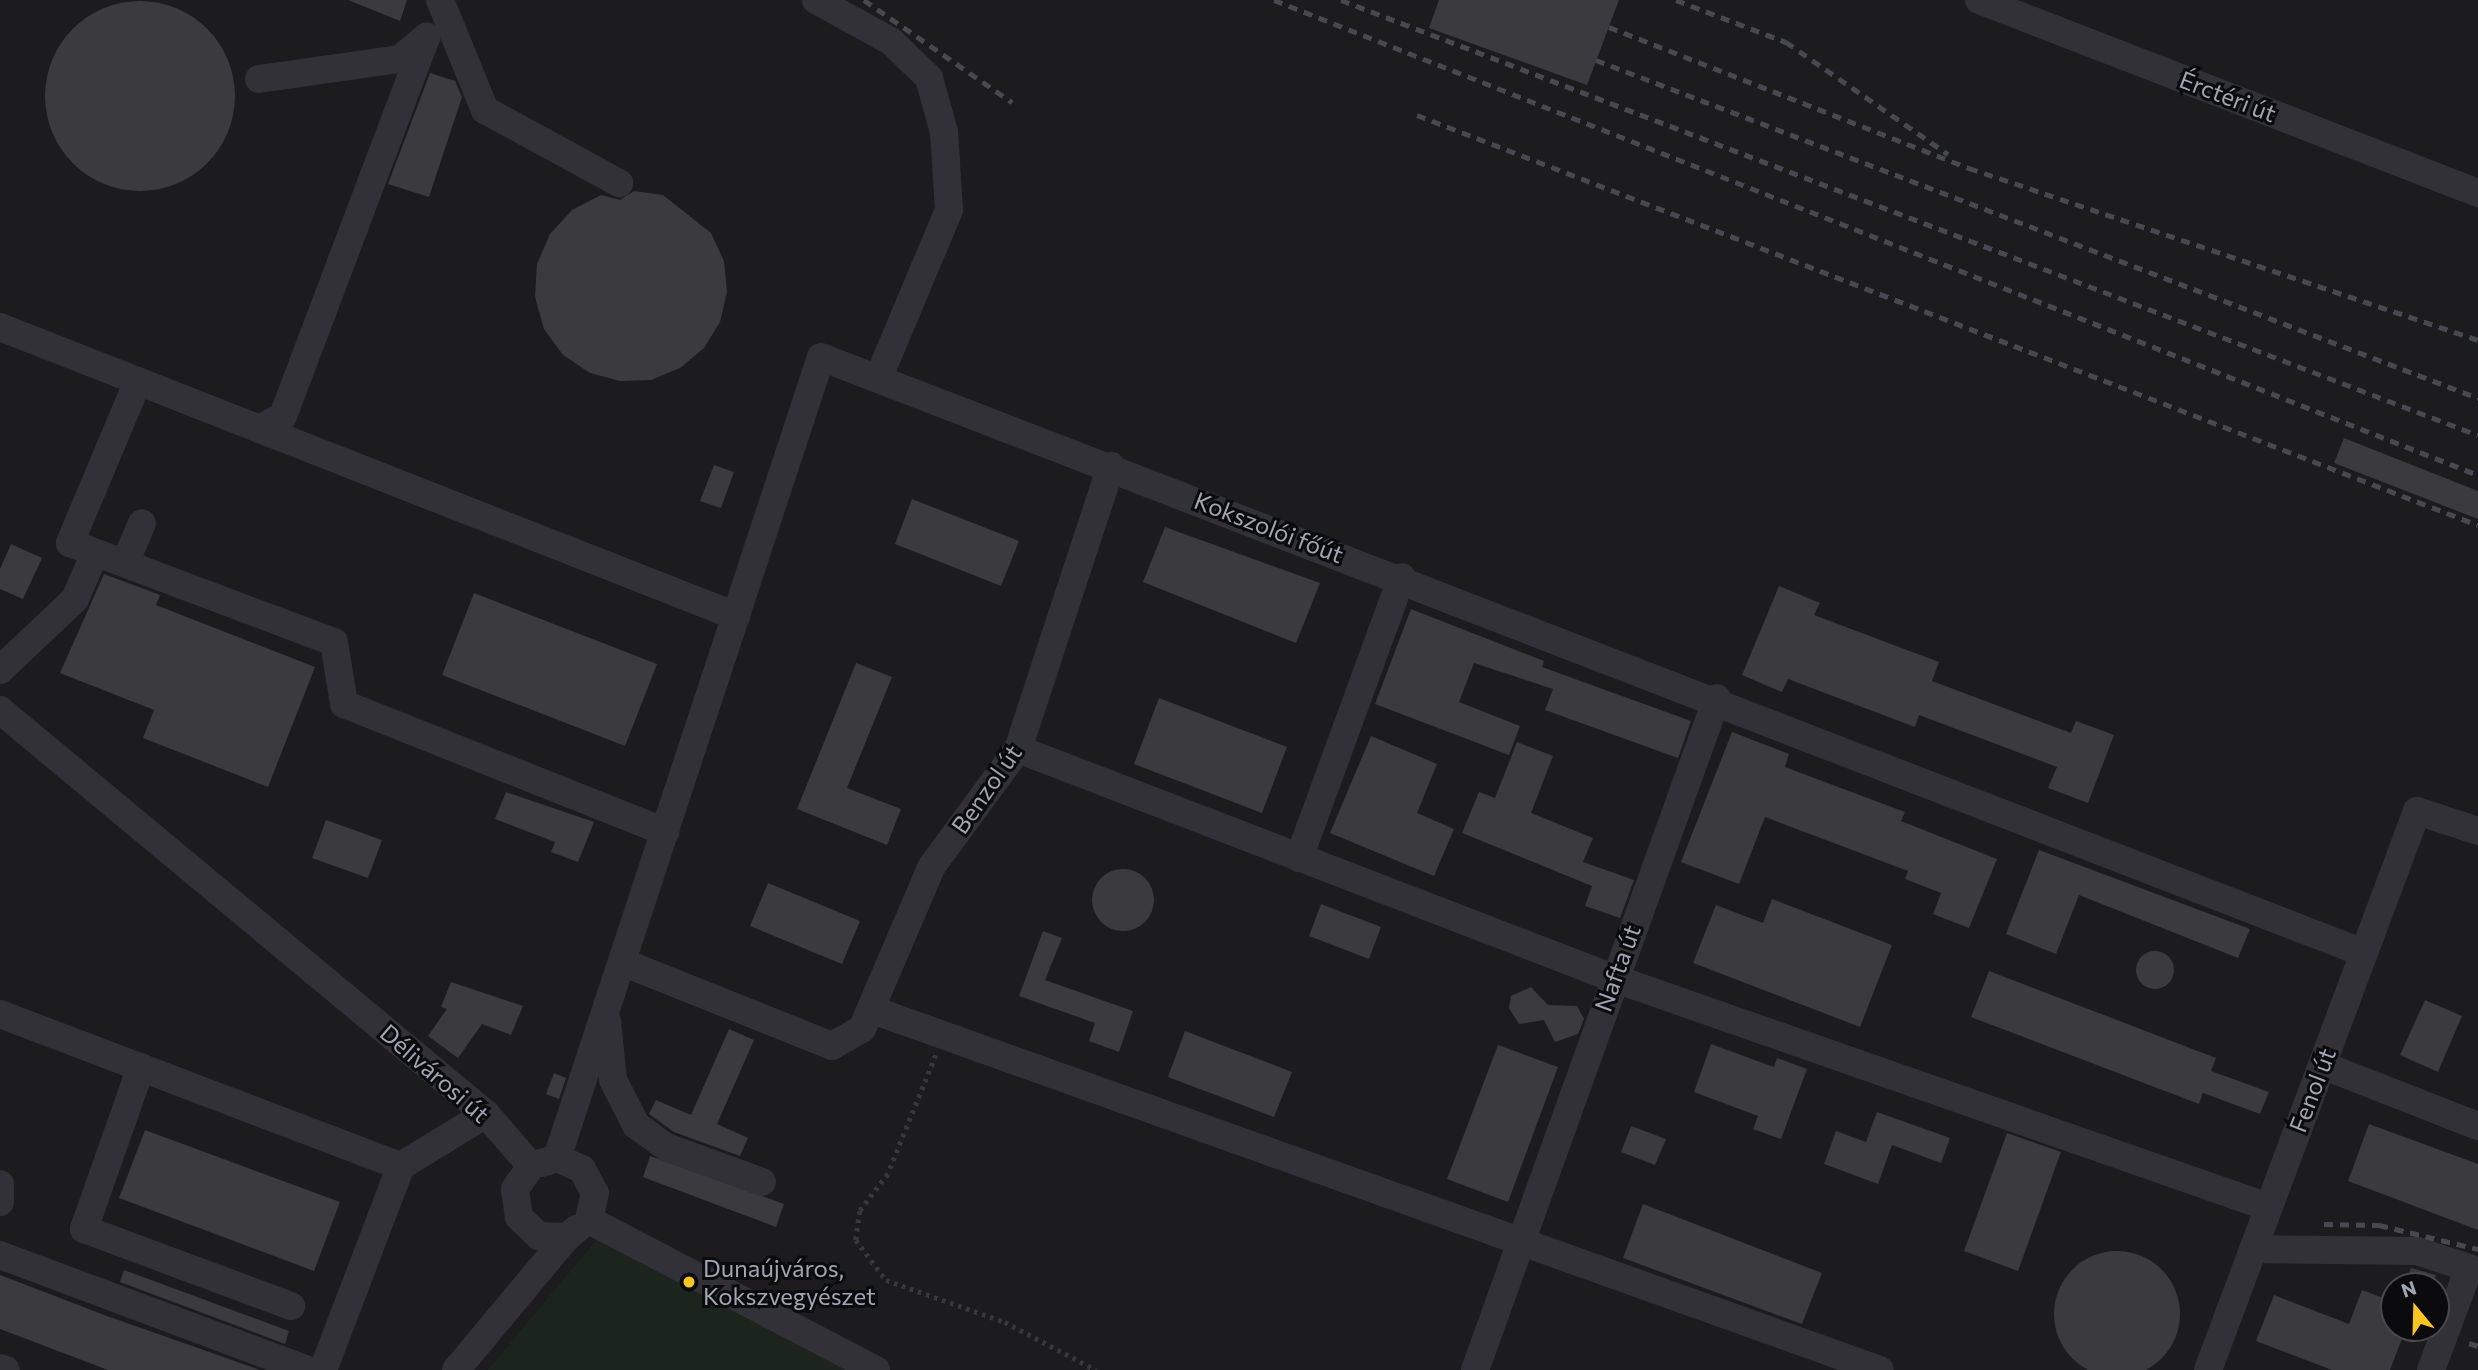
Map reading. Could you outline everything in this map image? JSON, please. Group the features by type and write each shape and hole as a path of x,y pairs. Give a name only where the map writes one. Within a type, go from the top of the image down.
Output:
{"street":[{"path":"259,429 283,416 439,0"},
{"path":"439,0 485,110 619,183"},
{"path":"816,0 844,7 892,42 929,78 944,132 949,210 878,379"},
{"name":"Érctéri út","path":"1979,0 2478,193"},
{"path":"259,79 400,58 426,37"},
{"path":"0,327 736,616 606,1011 544,1162 515,1189 519,1217 539,1236 567,1237"},
{"name":"Kokszolói főút","path":"736,616 821,357 1717,698 2364,953"},
{"path":"138,381 71,543 334,642 344,704 665,832"},
{"name":"Benzol út","path":"622,962 832,1046 862,1029 873,1010 932,866 1018,749 1111,466"},
{"path":"125,563 142,523"},
{"path":"0,670 75,599 95,552"},
{"path":"1299,858 1402,577"},
{"name":"Nafta út","path":"1475,1370 1613,978 1717,698"},
{"name":"Délivárosi út","path":"0,710 544,1162 582,1169 595,1193 589,1220"},
{"path":"1018,749 1613,978 2268,1207"},
{"name":"Fenol út","path":"2208,1370 2417,811 2478,831"},
{"path":"873,1010 1881,1370"},
{"path":"606,1011 613,1080 636,1125 666,1147 762,1182"},
{"path":"0,1014 401,1166"},
{"path":"2322,1065 2478,1126"},
{"path":"141,1068 84,1228 292,1306"},
{"path":"323,1370 401,1166 486,1114"},
{"path":"0,1184 0,1202"},
{"path":"457,1370 567,1237 589,1220 876,1370"},
{"path":"2253,1249 2417,1251 2469,1268 2431,1370"},
{"path":"0,1255 308,1370"},
{"path":"0,1368 6,1370"}],"path":[{"path":"944,1035 888,1174 860,1211 856,1241 887,1280 1005,1322 1096,1370"}],"shaded area":[{"path":"0,0 2478,0 2478,1370 850,1370 604,1232 487,1370 0,1370"},
{"path":"604,1231 850,1370 487,1370"}],"building":[{"path":"348,0 407,0 400,21"},
{"path":"1439,0 1619,0 1587,85 1429,28"},
{"path":"140,1 176,8 207,29 228,60 235,96 228,132 207,163 176,184 140,191 104,184 73,163 52,132 45,96 52,60 73,29 104,8"},
{"path":"430,73 455,81 462,97 429,197 388,184"},
{"path":"634,191 663,195 711,233 724,261 727,292 720,322 704,348 680,368 651,380 620,381 590,373 563,355 544,329 535,297 537,264 550,234 572,210 601,195 620,200"},
{"path":"2344,438 2478,491 2478,519 2334,463"},
{"path":"714,465 734,472 721,508 700,501"},
{"path":"912,499 1019,541 1001,586 895,544"},
{"path":"1165,527 1320,583 1296,643 1143,582"},
{"path":"11,544 42,558 23,599 0,589 0,569"},
{"path":"104,574 160,595 156,605 315,667 268,787 143,738 154,710 60,673"},
{"path":"1779,586 1820,603 1814,615 1939,662 1932,681 2071,733 2076,721 2114,735 2088,803 2048,788 2057,767 1919,715 1915,727 1788,679 1782,692 1742,675"},
{"path":"474,593 657,664 625,746 442,675"},
{"path":"1411,609 1544,661 1542,667 1691,721 1678,758 1545,710 1553,689 1474,663 1459,702 1520,726 1509,755 1375,704"},
{"path":"856,663 892,677 847,788 901,809 887,845 797,809"},
{"path":"1159,698 1287,747 1262,813 1134,764"},
{"path":"1732,732 1789,754 1785,767 1905,812 1901,821 1997,859 1969,928 1933,914 1941,893 1905,879 1908,871 1765,817 1739,884 1681,862"},
{"path":"1371,736 1437,764 1417,813 1454,829 1434,876 1330,833"},
{"path":"1517,742 1553,756 1531,813 1593,838 1583,862 1634,880 1620,918 1585,906 1592,886 1462,833 1479,792 1495,798"},
{"path":"506,792 594,822 578,862 551,852 555,842 495,819"},
{"path":"326,820 382,840 368,878 312,858"},
{"path":"2039,850 2250,929 2238,958 2079,895 2056,954 2006,934"},
{"path":"1123,869 1135,871 1145,878 1152,888 1152,912 1145,922 1135,929 1123,931 1111,929 1101,922 1094,912 1092,900 1094,888 1101,878 1111,871"},
{"path":"768,883 860,921 842,964 750,926"},
{"path":"1772,899 1892,945 1860,1027 1693,963 1716,905 1763,923"},
{"path":"1321,904 1381,927 1369,959 1309,936"},
{"path":"1043,931 1062,938 1045,980 1133,1011 1119,1052 1089,1041 1095,1023 1019,996"},
{"path":"2155,951 2168,957 2174,970 2168,983 2155,989 2142,983 2136,970 2142,957"},
{"path":"1989,971 2216,1058 2211,1071 2269,1092 2260,1114 2203,1093 2199,1104 1971,1017"},
{"path":"451,982 523,1006 511,1035 482,1024 458,1058 428,1036 447,1009 441,1007"},
{"path":"1531,987 1548,1005 1577,1006 1584,1019 1578,1034 1555,1042 1544,1020 1519,1024 1509,1008 1511,996"},
{"path":"2425,1000 2462,1016 2438,1072 2400,1055"},
{"path":"729,1029 754,1040 717,1124 748,1138 740,1156 674,1132 649,1114 656,1100 691,1115"},
{"path":"1185,1031 1292,1072 1274,1117 1168,1077"},
{"path":"1711,1044 1774,1067 1777,1058 1807,1069 1781,1139 1753,1129 1758,1116 1694,1092"},
{"path":"1498,1045 1558,1067 1508,1202 1447,1179"},
{"path":"554,1073 566,1078 559,1099 546,1094"},
{"path":"1877,1112 1950,1138 1941,1163 1892,1145 1878,1184 1824,1164 1836,1131 1866,1142"},
{"path":"2369,1124 2478,1164 2478,1230 2348,1181"},
{"path":"1631,1126 1666,1139 1655,1165 1621,1152"},
{"path":"145,1130 340,1202 314,1271 119,1198"},
{"path":"2007,1133 2061,1152 2018,1271 1964,1251"},
{"path":"650,1156 784,1204 776,1227 643,1177"},
{"path":"1643,1204 1822,1273 1802,1324 1623,1258"},
{"path":"2117,1251 2141,1256 2162,1269 2175,1290 2180,1314 2175,1338 2162,1359 2141,1372 2117,1377 2093,1372 2072,1359 2059,1338 2054,1314 2059,1290 2072,1269 2093,1256"},
{"path":"2411,1268 2425,1272 2409,1272"},
{"path":"124,1270 289,1331 285,1344 120,1282"},
{"path":"0,1275 260,1370 108,1370 0,1329"},
{"path":"2362,1290 2380,1297 2380,1342 2401,1342 2390,1370 2332,1370 2256,1341 2274,1295 2349,1324"}],"railway":[{"path":"864,0 1012,102"},
{"path":"1274,0 2478,475"},
{"path":"1341,0 2478,435"},
{"path":"1676,0 1786,42 1948,154"},
{"path":"1609,27 1969,168 2478,340"},
{"path":"1596,60 2478,398"},
{"path":"1417,115 2478,525"},
{"path":"2324,1224 2379,1225 2478,1249"},
{"path":"2469,1343 2478,1346"}],"place":[{"name":"Dunaújváros, Kokszvegyészet","path":"689,1282"}]}
